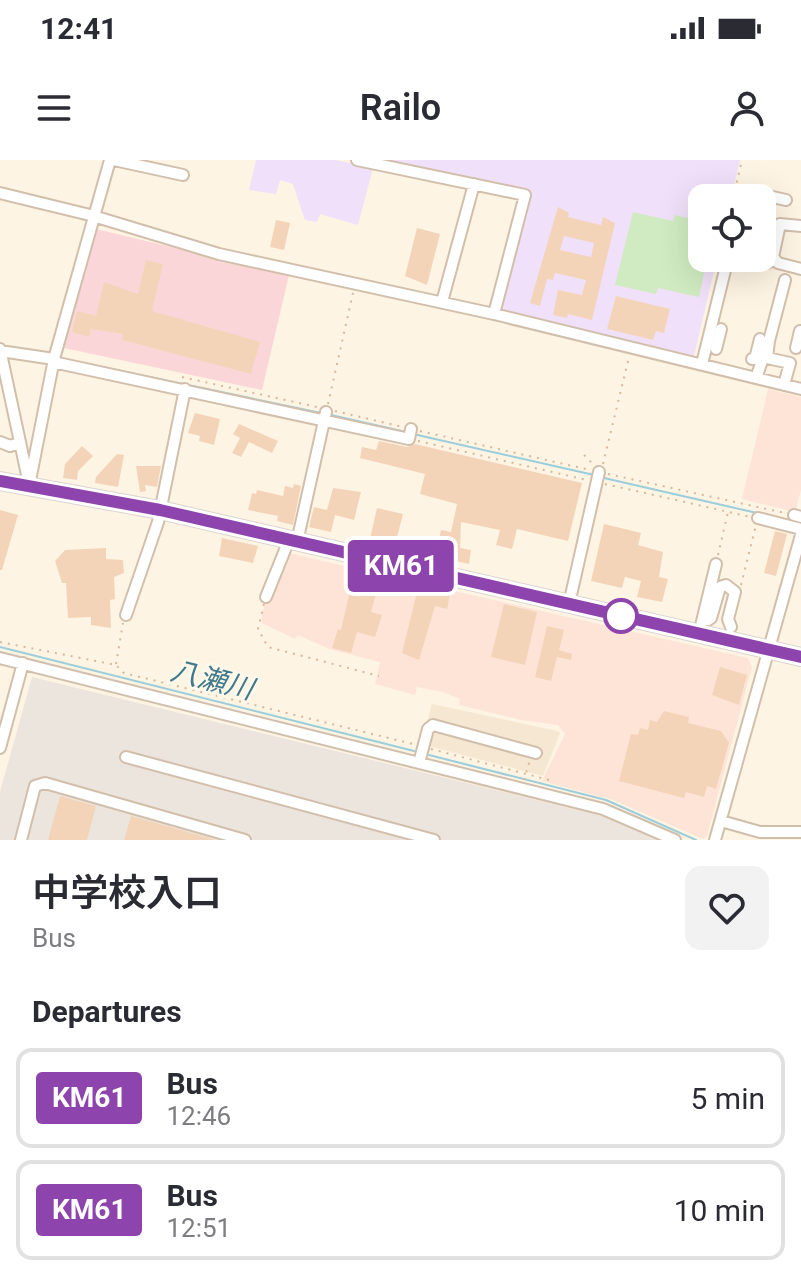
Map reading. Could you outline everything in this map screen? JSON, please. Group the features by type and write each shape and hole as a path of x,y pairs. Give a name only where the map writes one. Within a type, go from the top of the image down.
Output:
{"highway":[{"path":"0,481 160,510 569,604 703,627 769,650 801,657"}],"street":[{"path":"29,486 54,360 112,160 183,175"},
{"path":"357,160 525,195 494,314"},
{"path":"442,302 474,184"},
{"path":"0,193 219,254 494,314 801,389"},
{"path":"776,198 786,200"},
{"path":"776,245 780,224 801,226"},
{"path":"776,261 801,269"},
{"path":"702,364 724,272"},
{"path":"756,378 785,280"},
{"path":"716,349 721,329"},
{"path":"796,348 800,331"},
{"path":"752,359 755,359 765,340"},
{"path":"765,340 767,358 790,363 784,385"},
{"path":"29,486 0,350 184,383 410,434"},
{"path":"126,615 160,510 184,383"},
{"path":"266,597 293,541 325,414"},
{"path":"0,442 10,446 20,445 32,452 38,450"},
{"path":"569,604 598,477"},
{"path":"715,840 801,532 758,518"},
{"path":"703,627 716,564"},
{"path":"703,627 711,618 720,587 729,586 735,592 728,619 731,627"},
{"path":"0,658 603,809 675,840"},
{"path":"0,748 23,663"},
{"path":"419,763 428,729 436,725 533,755"},
{"path":"126,757 434,840"},
{"path":"21,840 35,786 45,783 245,840"},
{"path":"721,821 760,832 801,832"}],"path":[{"path":"736,184 742,160"},
{"path":"325,414 355,284"},
{"path":"598,477 629,353"},
{"path":"184,383 598,477 797,516"},
{"path":"410,434 758,518 741,589"},
{"path":"584,455 598,477"},
{"path":"716,564 728,512"},
{"path":"266,597 258,629 268,647 379,676"},
{"path":"116,665 126,615"},
{"path":"0,642 116,665 124,673 553,781"},
{"path":"524,782 533,755"}],"shaded area":[{"path":"256,160 336,160 373,168 358,225 320,214 317,222 305,220 293,184 280,180 276,194 249,190"},
{"path":"374,160 740,160 734,184 688,184 688,272 714,272 694,356 502,310 499,304 528,193"},
{"path":"96,229 289,275 262,390 64,348"},
{"path":"768,389 801,397 801,490 795,512 742,499"},
{"path":"288,553 748,658 752,667 707,836 703,839 613,800 542,781 565,734 558,725 521,720 459,705 460,699 443,692 417,687 415,695 375,684 380,662 329,649 298,635 295,639 262,623 262,613"},
{"path":"32,677 606,817 660,840 0,840 0,792"},
{"path":"432,704 557,731 560,733 543,776 421,744"}],"green space":[{"path":"633,212 673,221 675,215 688,218 688,272 704,272 699,297 658,288 656,294 615,285"}],"building":[{"path":"558,207 569,213 568,217 601,225 603,217 615,223 592,320 568,314 567,318 553,315 558,290 582,295 586,280 555,273 553,280 547,279 540,306 530,303","holes":["564,236 594,243 591,257 560,250"]},
{"path":"276,220 290,223 284,250 270,247"},
{"path":"417,228 440,234 427,285 405,276"},
{"path":"146,260 163,264 152,311 260,342 251,374 122,340 123,334 91,329 89,337 72,332 77,311 96,316 104,282 138,294"},
{"path":"616,296 670,309 664,333 656,331 653,340 607,329"},
{"path":"195,413 220,419 214,445 199,441 200,436 188,433"},
{"path":"239,424 278,441 272,453 249,442 241,457 232,453 240,438 233,434"},
{"path":"379,441 407,447 415,444 582,483 568,541 517,529 512,549 496,545 500,530 461,522 460,548 471,550 469,564 435,556 441,530 451,532 457,504 420,494 425,474 360,458 362,447 376,450"},
{"path":"82,446 93,456 78,471 77,480 63,478 65,464"},
{"path":"117,454 124,455 118,487 95,483 96,477"},
{"path":"136,466 161,466 157,487 145,485 146,491 140,492"},
{"path":"294,484 301,486 293,525 277,521 278,516 248,510 252,493 256,494 257,490 283,496 285,486 293,488"},
{"path":"333,488 361,492 354,520 335,515 331,532 309,527 314,507 327,510"},
{"path":"377,508 403,514 394,549 369,543"},
{"path":"0,510 18,515 2,570 0,570"},
{"path":"604,524 641,533 638,545 663,552 659,577 668,579 662,602 637,597 641,581 625,577 622,588 591,581"},
{"path":"775,531 787,534 776,576 764,573"},
{"path":"222,538 258,546 253,563 219,556"},
{"path":"106,548 106,559 123,560 124,573 114,577 115,599 110,600 111,628 91,625 91,617 68,618 66,583 62,583 55,561 65,550"},
{"path":"355,568 381,576 371,612 382,615 375,637 357,632 351,653 332,648 338,629 341,630"},
{"path":"419,584 450,594 447,609 435,606 419,660 402,653"},
{"path":"504,604 537,612 525,665 491,657"},
{"path":"547,626 564,630 559,650 572,654 571,660 557,657 551,681 535,677"},
{"path":"720,667 747,675 739,705 712,695"},
{"path":"664,711 689,717 688,723 721,731 729,743 716,789 707,786 704,797 686,792 684,798 619,781 631,734 638,735 640,728 648,730 650,720 657,722"},
{"path":"60,796 96,806 87,840 48,840"},
{"path":"131,816 213,839 213,840 124,840"}],"waterway":[{"path":"83,363 321,413"},
{"path":"331,415 406,432"},
{"path":"413,434 594,475"},
{"path":"604,478 757,513"},
{"path":"767,515 790,521"},
{"name":"八瀬川","path":"0,647 414,751"},
{"name":"八瀬川","path":"429,755 606,800 696,840"}],"bus line":[{"name":"KM61","path":"0,481 160,510 801,657"}]}
